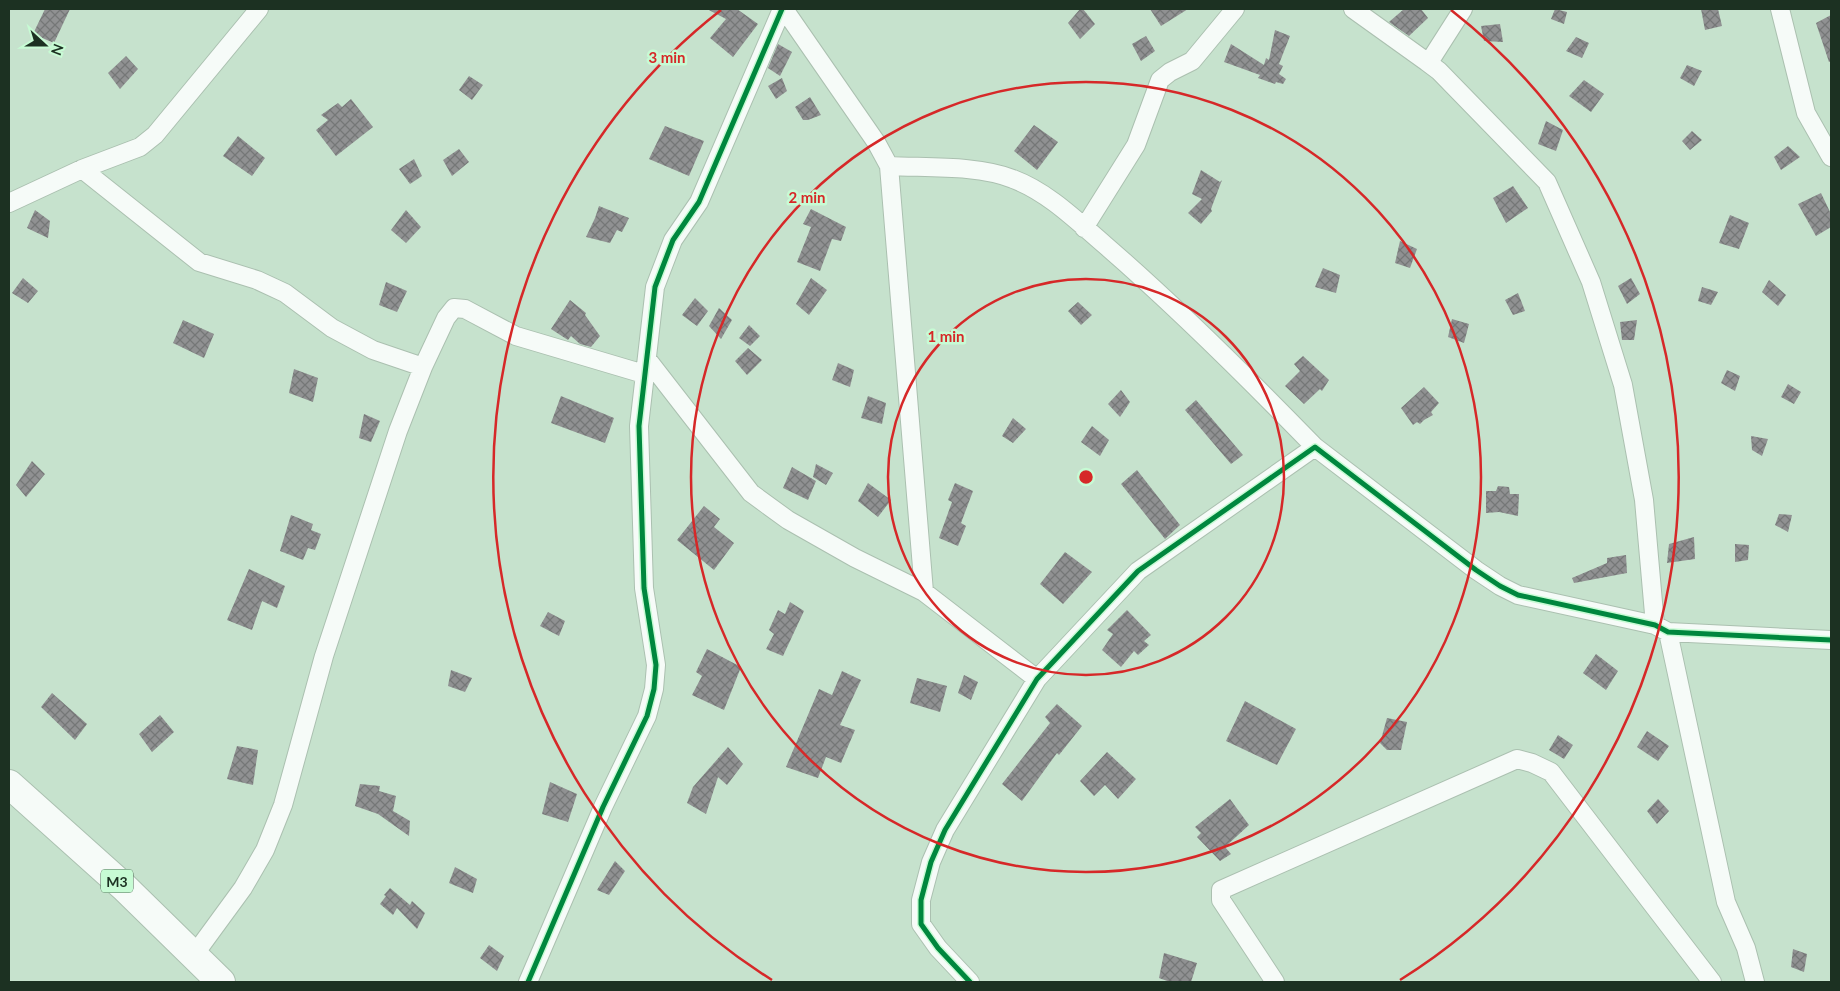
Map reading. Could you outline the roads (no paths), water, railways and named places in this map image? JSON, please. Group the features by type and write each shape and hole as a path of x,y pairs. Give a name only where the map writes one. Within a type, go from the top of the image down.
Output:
{"main road":[{"name":"M3","path":"9,784 124,887 221,982"}],"street":[{"path":"9,203 82,169 140,147 155,135 259,9"},
{"path":"783,9 876,142 889,166 924,592"},
{"path":"528,982 603,807 647,716 654,689 656,665 644,588 639,436 645,366 655,287 673,240 699,202 783,9"},
{"path":"1084,228 1136,145 1160,80 1170,72 1192,61 1235,9"},
{"path":"1353,9 1439,71 1547,182 1591,282 1623,385 1644,500 1662,628 1726,902 1746,948 1755,982"},
{"path":"1427,62 1433,56 1463,9"},
{"path":"1780,9 1806,113 1831,158"},
{"path":"889,166 982,170 1013,178 1043,195 1148,283 1238,368 1316,447 1476,570 1500,586 1518,594 1662,628 1831,640"},
{"path":"82,169 199,262 257,280 285,293 332,328 373,350 423,367"},
{"path":"194,955 243,888 265,850 283,805 327,646 398,431 423,367 446,318 454,308 465,309 516,336 645,366 751,493 788,520 855,558 924,592 1037,679"},
{"path":"970,982 938,948 921,924 923,893 931,862 945,830 1037,679 1138,570 1316,447"},
{"path":"1274,982 1221,900 1220,890 1517,759 1532,763 1551,772 1712,982"}]}
